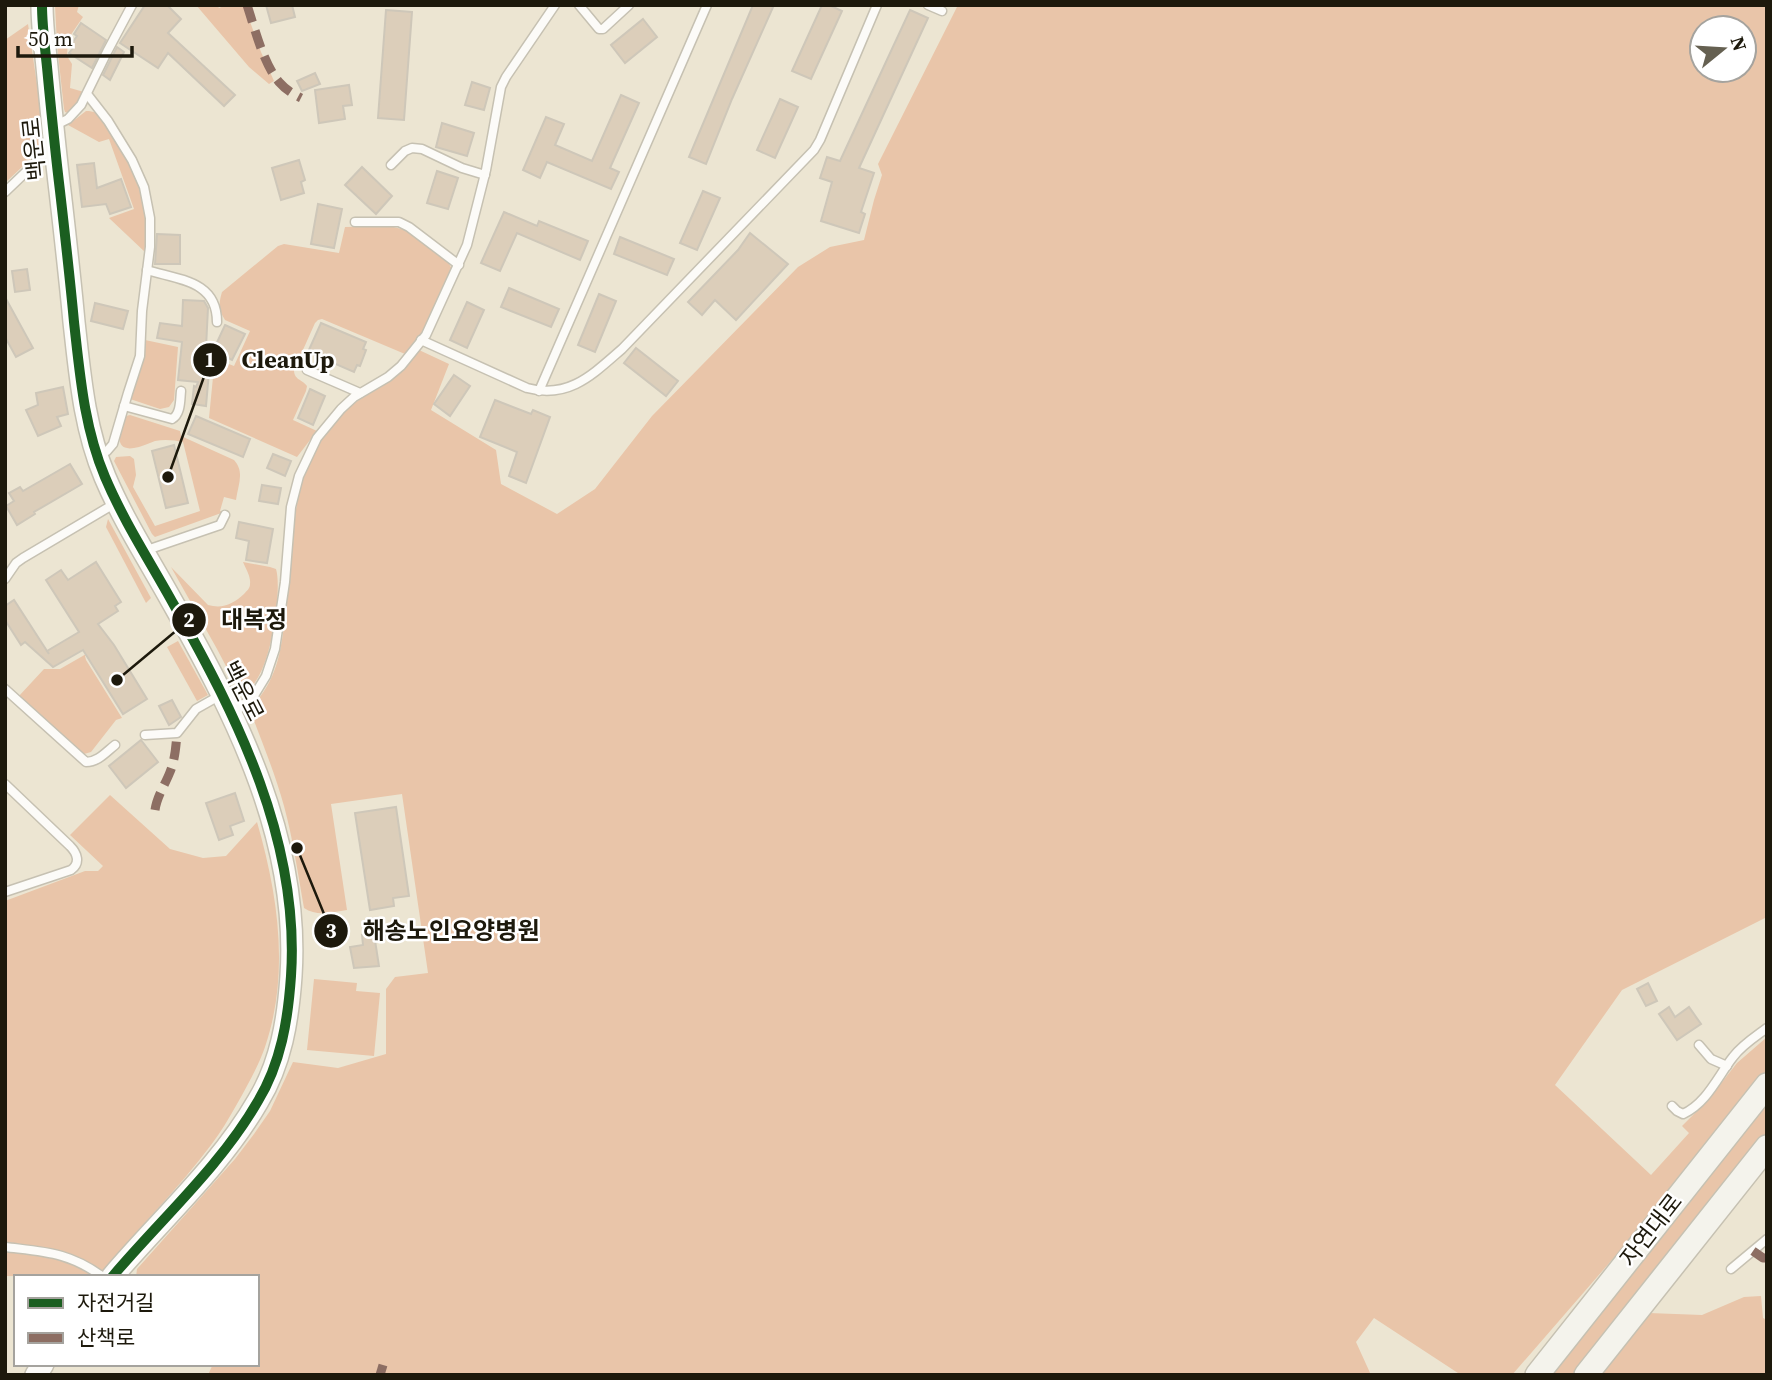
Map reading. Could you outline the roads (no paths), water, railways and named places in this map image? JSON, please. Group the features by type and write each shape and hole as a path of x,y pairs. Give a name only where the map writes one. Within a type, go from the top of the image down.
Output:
{"main road":[{"name":"자연대로","path":"1536,1375 1767,1085"},
{"name":"자연대로","path":"1586,1375 1767,1147"}],"street":[{"name":"백운로","path":"42,5 86,419 117,502 188,628 251,755 262,786 285,877 292,931 293,959 289,1005 283,1040 271,1078 242,1126 219,1157 114,1275"}],"lane":[{"path":"5,192 75,113 132,5"},
{"path":"232,715 244,706 261,685 275,649 285,582 291,506 299,476 317,438 341,409 401,366 426,335 467,246 485,175 501,87 555,5"},
{"path":"579,5 598,29 603,29 629,5"},
{"path":"539,391 707,5"},
{"path":"421,340 539,391 565,389 596,371 622,349 808,157 820,140 877,5"},
{"path":"928,5 942,11"},
{"path":"87,94 108,121 132,160 144,187 150,218 140,356 113,444 98,455"},
{"path":"391,165 405,151 412,148 422,149 461,168 485,175"},
{"path":"355,222 399,222 459,265"},
{"path":"147,270 200,287 209,293 214,301 218,323"},
{"path":"307,370 360,393"},
{"path":"124,406 172,419 178,413 181,391"},
{"path":"5,579 23,558 117,502"},
{"path":"144,551 220,525 225,515"},
{"path":"5,559 14,566"},
{"path":"5,689 86,762 98,759 115,745"},
{"path":"145,735 177,733 196,709 222,695"},
{"path":"5,783 70,846 78,859 71,870 5,892"},
{"path":"1672,1106 1683,1114 1690,1111 1712,1089 1742,1048 1767,1028"},
{"path":"1699,1045 1711,1059 1727,1066"},
{"path":"1731,1269 1767,1239"},
{"path":"5,1247 69,1257 100,1275"}],"place":[{"name":"CleanUp","path":"168,477"},
{"name":"대복정","path":"117,680"},
{"name":"해송노인요양병원","path":"297,848"}]}
